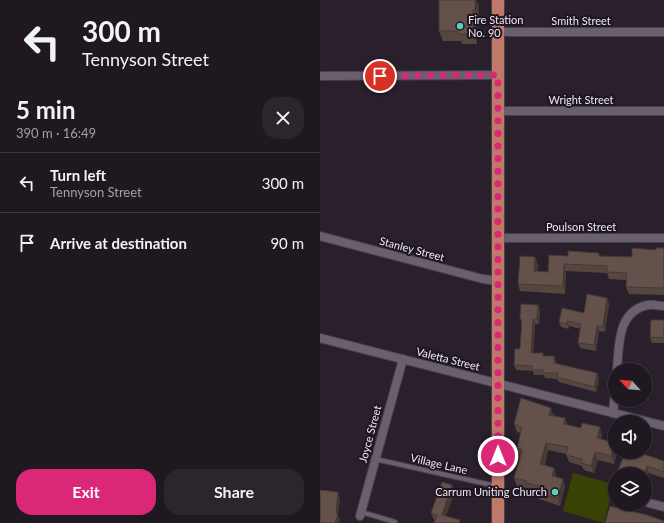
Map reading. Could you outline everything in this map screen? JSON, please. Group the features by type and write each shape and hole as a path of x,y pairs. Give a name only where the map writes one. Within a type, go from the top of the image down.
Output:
{"main road":[{"path":"498,0 498,523"}],"street":[{"name":"Smith Street","path":"498,32 664,32"},
{"path":"320,76 498,75"},
{"name":"Wright Street","path":"498,111 664,111"},
{"name":"Stanley Street","path":"320,236 498,282"},
{"name":"Poulson Street","path":"498,238 664,238"},
{"path":"618,363 621,334 624,324 629,316 638,308 649,305 664,306"},
{"name":"Valetta Street","path":"320,338 664,426"},
{"name":"Joyce Street","path":"360,514 403,359"},
{"path":"613,412 614,407"},
{"path":"652,504 664,507"}],"lane":[{"name":"Village Lane","path":"375,459 498,487"},
{"path":"360,514 395,522"}],"green space":[{"path":"573,473 608,482 608,507 604,523 563,511"}],"building":[{"path":"439,0 475,0 475,10 473,10 473,34 458,34 458,31 439,31"},
{"path":"632,248 656,250 656,248 664,248 664,288 626,287 627,273 607,272 607,266 564,264 563,286 518,284 520,256 535,257 534,271 548,272 549,255 568,256 568,251 599,253 599,256 632,257"},
{"path":"587,294 607,298 603,326 597,326 594,345 578,343 581,324 567,321 567,324 559,322 562,308 584,313"},
{"path":"521,304 538,305 537,319 533,319 531,353 543,353 543,356 554,356 554,363 597,373 594,387 557,377 558,373 543,373 543,370 532,370 532,366 514,365 515,349 520,349 522,319 520,319"},
{"path":"651,320 664,320 664,338 650,337"},
{"path":"521,398 551,408 549,415 565,418 564,424 581,428 582,423 600,427 597,438 608,441 608,455 595,452 591,466 581,463 582,459 566,455 568,447 546,443 540,464 554,468 552,476 563,479 558,499 536,491 539,486 514,478 522,450 517,448 522,427 514,424"},
{"path":"652,457 664,461 664,472 647,466 619,467 622,459 652,459"},
{"path":"442,482 452,485 442,515 460,520 459,523 434,523 437,515 431,513"},
{"path":"320,490 338,492 336,513 338,514 335,522 338,523 320,523"},
{"path":"609,511 631,511 664,521 664,523 605,523"}],"place":[{"name":"Fire Station No. 90","path":"460,26"},
{"name":"Carrum Uniting Church","path":"555,492"}],"route":[{"path":"380,76 498,75 498,456"}]}
